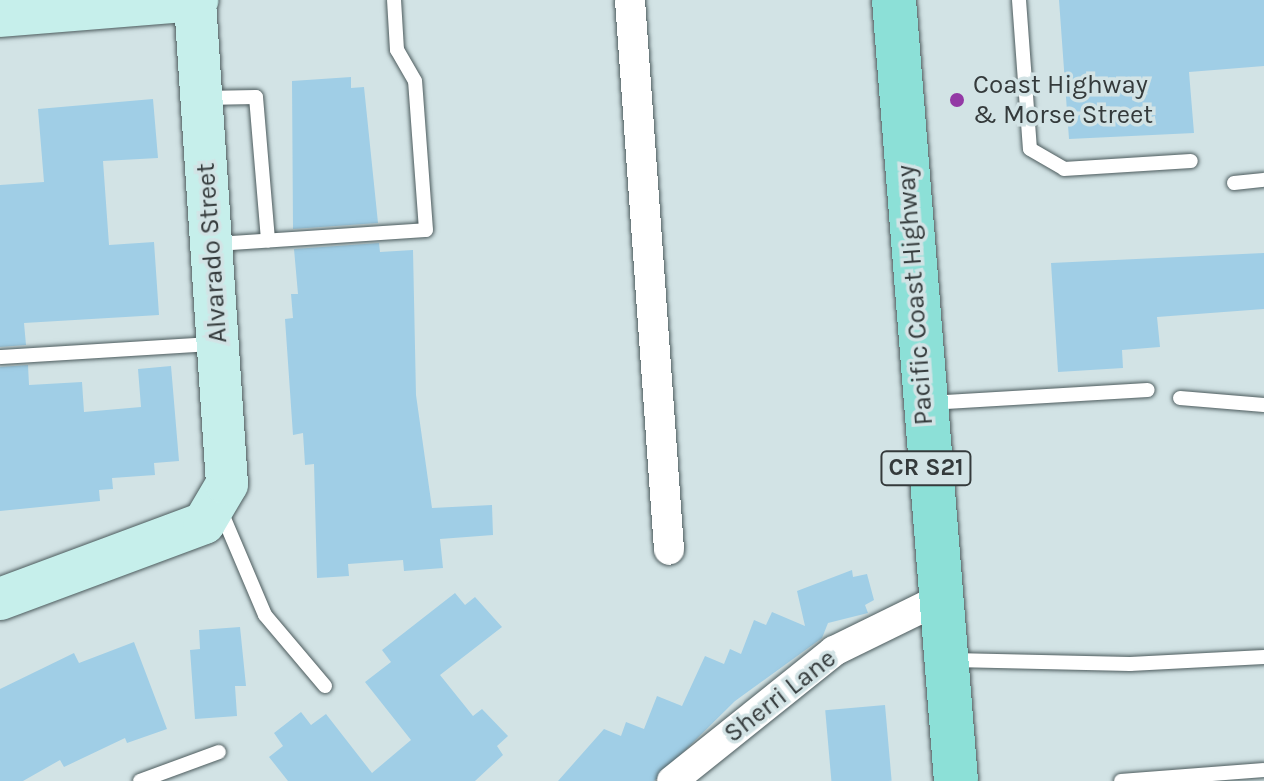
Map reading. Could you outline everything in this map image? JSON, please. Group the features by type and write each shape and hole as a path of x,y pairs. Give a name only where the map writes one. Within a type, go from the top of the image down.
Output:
{"main road":[{"name":"Pacific Coast Highway","path":"894,0 921,403 956,781"}],"street":[{"path":"0,16 196,0"},
{"name":"Alvarado Street","path":"196,0 227,484 219,505"},
{"path":"630,0 669,550"},
{"path":"0,599 204,523 219,505"},
{"name":"Sherri Lane","path":"672,781 834,651 938,600"}],"lane":[{"path":"211,244 426,230 415,81 397,50 394,0"},
{"path":"1019,0 1030,149 1064,169 1191,161"},
{"path":"201,98 256,97 268,240"},
{"path":"1234,183 1264,180"},
{"path":"0,357 218,344"},
{"path":"921,403 1148,390"},
{"path":"1180,398 1264,405"},
{"path":"219,505 265,615 325,686"},
{"path":"944,660 1130,664 1264,657"},
{"path":"140,781 219,752"},
{"path":"1121,781 1264,770"}],"building":[{"path":"1059,0 1264,0 1264,66 1189,72 1194,133 1069,139"},
{"path":"351,77 351,88 364,87 378,223 293,229 292,81"},
{"path":"153,99 158,158 103,161 109,245 154,242 159,315 24,323 26,345 0,347 0,185 44,182 38,109"},
{"path":"379,243 380,252 413,250 416,395 432,508 492,505 493,535 440,539 443,568 404,571 403,560 348,564 349,576 317,578 314,464 305,465 303,433 293,435 285,319 293,318 291,294 298,294 294,249"},
{"path":"1264,253 1264,309 1157,317 1160,347 1122,350 1123,368 1058,372 1051,263"},
{"path":"28,365 29,385 82,382 84,412 141,407 138,369 171,366 179,461 154,463 155,475 112,478 113,489 99,490 100,501 0,511 0,367"},
{"path":"852,570 853,577 867,574 874,600 865,605 868,613 828,623 822,638 735,701 654,781 558,781 604,729 621,736 626,722 644,729 657,696 682,706 705,656 724,664 730,649 741,654 754,620 766,625 772,612 805,626 797,591"},
{"path":"455,593 465,605 475,597 502,627 440,675 473,716 482,709 508,736 497,746 503,755 475,781 288,781 269,757 283,746 274,733 301,712 311,725 326,714 372,773 411,740 365,682 391,662 382,650"},
{"path":"240,627 246,686 235,686 237,716 195,719 190,650 200,649 199,630"},
{"path":"134,642 167,729 127,743 125,738 64,767 60,760 23,781 0,781 0,689 74,653 79,663"},
{"path":"885,705 892,781 831,781 825,710"}],"place":[{"name":"Coast Highway & Morse Street","path":"957,100"}]}
